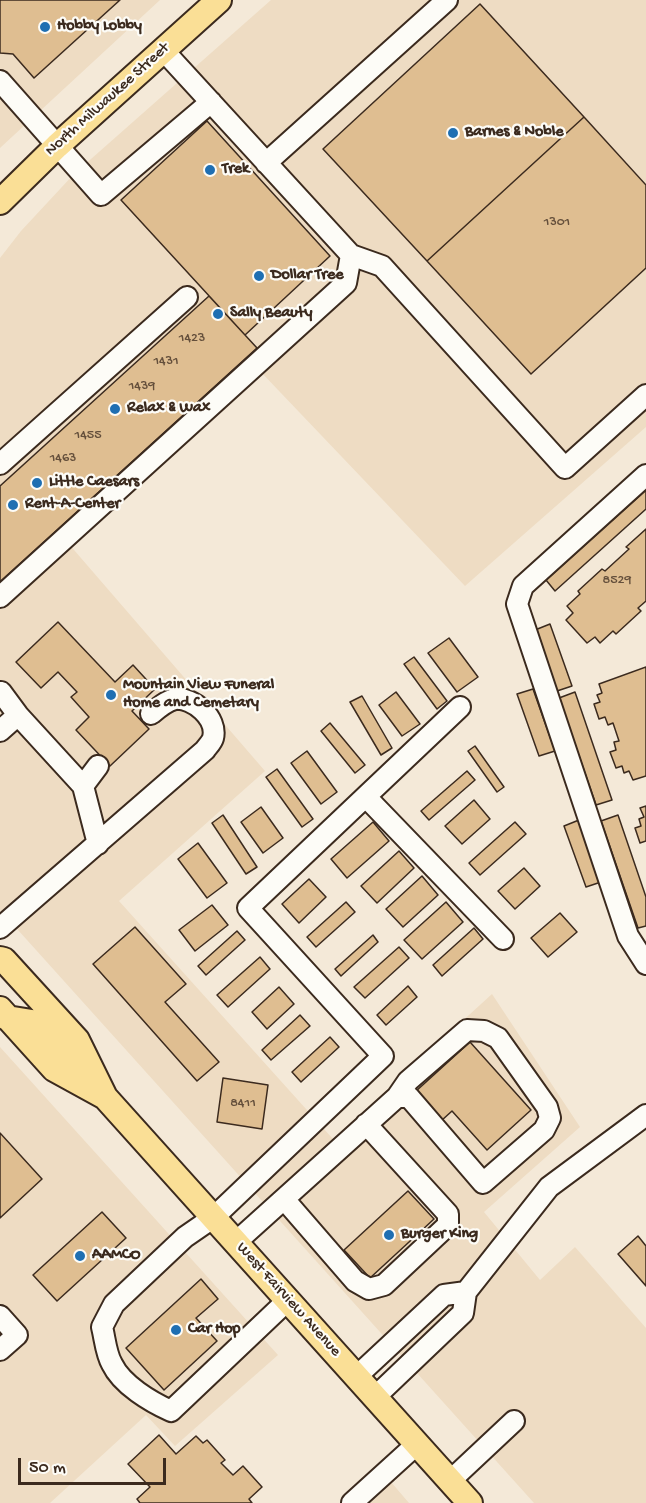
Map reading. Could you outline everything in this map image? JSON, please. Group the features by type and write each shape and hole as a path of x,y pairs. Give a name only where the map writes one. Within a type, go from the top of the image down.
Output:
{"main road":[{"name":"North Milwaukee Street","path":"0,202 57,146 219,0"},
{"name":"West Fairview Avenue","path":"0,959 4,960 77,1040 105,1097 470,1503"},
{"name":"West Fairview Avenue","path":"2,1017 54,1070 105,1097"}],"lane":[{"path":"266,163 447,0"},
{"path":"163,51 351,255 382,266 565,468 646,395"},
{"path":"0,81 101,195 211,102"},
{"path":"0,597 346,283 351,255"},
{"path":"0,464 187,297"},
{"path":"646,475 523,586 517,604 628,936 646,964"},
{"path":"2,692 18,715 83,786 98,844"},
{"path":"0,927 205,750 213,738 212,726 205,713 187,699 174,699 151,714"},
{"path":"288,1300 171,1411 147,1399 123,1378 112,1364 102,1327 114,1304 185,1237 214,1217 383,1056 248,908 460,707"},
{"path":"0,731 18,715"},
{"path":"83,786 98,766"},
{"path":"366,797 503,939"},
{"path":"236,1242 397,1096 408,1081 467,1030 484,1031 498,1038 547,1107 550,1118 544,1130 483,1183 409,1097 397,1096"},
{"path":"375,1397 463,1313 466,1292 549,1187 646,1115"},
{"path":"284,1199 355,1281 369,1289 384,1285 448,1225 448,1214 366,1124"},
{"path":"357,1377 444,1295 466,1292"},
{"path":"0,1316 17,1335 0,1350"},
{"path":"450,1481 514,1421"},
{"path":"352,1503 417,1444"}],"shaded area":[{"path":"0,0 160,0 0,148"},
{"path":"271,0 646,0 646,427 465,586 259,370 68,543 265,771 119,901 333,1139 492,994 580,1127 484,1212 540,1280 575,1247 646,1328 646,1503 534,1503 0,910 0,258 21,231 74,174"},
{"path":"0,1047 278,1355 175,1446 146,1415 50,1503 0,1503"},
{"path":"391,1482 409,1503 368,1503"}],"building":[{"name":"Hobby Lobby","path":"0,0 120,0 34,78 13,54 0,53"},
{"name":"Barnes & Noble","path":"480,4 584,117 427,261 323,149"},
{"path":"584,117 646,185 646,268 531,374 427,261"},
{"path":"207,121 330,256 245,335 121,200"},
{"path":"209,296 257,348 0,582 0,486"},
{"path":"646,490 646,509 555,591 546,580"},
{"path":"646,529 646,601 638,608 641,611 616,634 613,631 600,643 595,637 587,643 566,620 573,613 567,606 580,594 578,591 602,569 605,571 629,549 626,547"},
{"name":"Mountain View Funeral Home and Cemetary","path":"58,622 115,682 133,665 155,689 132,711 149,729 110,766 76,730 89,717 71,697 77,692 58,672 41,688 16,662"},
{"path":"550,624 572,686 557,691 535,630"},
{"path":"449,638 478,677 457,692 428,653"},
{"path":"414,657 447,701 437,709 404,664"},
{"path":"646,667 646,776 633,780 629,771 624,773 622,766 616,768 610,752 616,750 614,742 619,741 613,723 608,725 605,717 599,719 594,704 600,702 597,695 602,693 599,684"},
{"path":"533,689 555,751 539,756 517,694"},
{"path":"396,692 420,724 402,736 379,705"},
{"path":"575,692 612,800 596,805 559,698"},
{"path":"362,696 392,748 381,755 350,702"},
{"path":"330,723 365,765 355,773 321,731"},
{"path":"475,746 504,787 497,792 468,751"},
{"path":"307,751 337,792 321,804 291,763"},
{"path":"277,769 313,819 302,827 266,777"},
{"path":"467,771 475,780 429,820 421,811"},
{"path":"474,800 490,819 462,844 445,826"},
{"path":"646,806 646,841 640,843 635,828 641,826 639,819 644,817 640,808"},
{"path":"261,807 283,838 263,853 241,822"},
{"path":"223,815 257,867 246,874 212,823"},
{"path":"618,815 646,897 646,926 638,928 601,821"},
{"path":"579,820 601,882 586,887 564,826"},
{"path":"373,822 389,841 347,878 331,859"},
{"path":"515,822 526,834 480,875 469,863"},
{"path":"198,843 227,883 207,898 178,859"},
{"path":"399,851 414,868 377,903 361,886"},
{"path":"524,868 540,886 515,909 498,891"},
{"path":"422,876 438,895 403,927 386,909"},
{"path":"309,879 326,897 299,923 282,904"},
{"path":"346,902 355,912 316,947 307,937"},
{"path":"446,902 463,922 422,959 404,940"},
{"path":"212,905 228,925 195,951 179,930"},
{"path":"560,913 577,932 548,957 531,938"},
{"path":"135,927 186,984 165,1002 219,1062 197,1081 93,964"},
{"path":"474,928 483,939 442,976 433,965"},
{"path":"237,931 245,940 206,975 198,966"},
{"path":"373,935 378,942 341,976 335,969"},
{"path":"399,947 409,958 365,998 354,987"},
{"path":"260,957 270,969 228,1007 217,995"},
{"path":"408,986 417,997 386,1025 377,1015"},
{"path":"279,987 294,1004 267,1029 252,1012"},
{"path":"300,1015 310,1026 271,1060 262,1050"},
{"path":"330,1037 339,1047 301,1082 292,1072"},
{"path":"470,1042 531,1110 487,1150 452,1111 441,1121 415,1092"},
{"path":"223,1078 268,1085 262,1129 217,1122"},
{"path":"0,1133 42,1179 0,1218"},
{"name":"Burger King","path":"408,1191 434,1219 370,1278 344,1250"},
{"name":"AAMCO","path":"102,1212 126,1238 57,1301 33,1275"},
{"path":"638,1236 646,1246 646,1286 618,1254"},
{"name":"Car Hop","path":"201,1279 218,1299 196,1318 217,1341 164,1390 126,1348"},
{"path":"159,1435 176,1454 196,1436 203,1443 207,1440 225,1460 221,1463 233,1475 243,1466 262,1487 249,1499 252,1503 140,1503 137,1499 150,1487 128,1464"}],"place":[{"name":"Hobby Lobby","path":"45,27"},
{"name":"Barnes & Noble","path":"453,133"},
{"name":"Trek","path":"210,170"},
{"name":"Dollar Tree","path":"259,276"},
{"name":"Sally Beauty","path":"218,314"},
{"name":"Relax & Wax","path":"115,409"},
{"name":"Little Caesars","path":"37,483"},
{"name":"Rent-A-Center","path":"13,505"},
{"name":"Mountain View Funeral Home and Cemetary","path":"111,695"},
{"name":"Burger King","path":"389,1235"},
{"name":"AAMCO","path":"80,1256"},
{"name":"Car Hop","path":"176,1330"}]}
